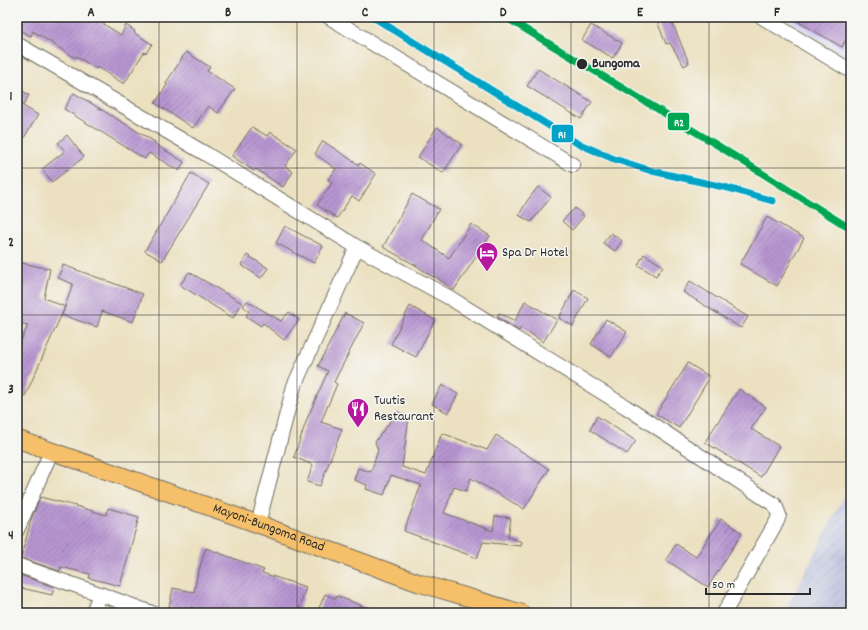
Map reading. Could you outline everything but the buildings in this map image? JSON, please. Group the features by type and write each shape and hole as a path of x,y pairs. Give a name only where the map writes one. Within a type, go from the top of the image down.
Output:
{"main road":[{"name":"Mayoni-Bungoma Road","path":"17,439 258,524 419,583 520,613"}],"street":[{"path":"329,17 573,165"},
{"path":"762,17 851,71"},
{"path":"17,44 206,154 356,247 450,298 626,407 775,505 779,515 777,521 724,613"},
{"path":"258,524 294,386 356,247"},
{"path":"17,530 51,452"},
{"path":"17,565 152,613"},
{"path":"93,613 100,594"}],"shaded area":[{"path":"783,17 851,17 851,59"},
{"path":"851,483 851,613 799,613 787,607"}],"transit line":[{"name":"R1","path":"373,17 577,143 614,159 652,171 728,188 773,201"},
{"name":"R2","path":"505,17 717,145 851,229"}],"place":[{"name":"Bungoma","path":"582,64"},
{"name":"Spa Dr Hotel","path":"487,272"},
{"name":"Tuutis Restaurant","path":"358,428"}]}
